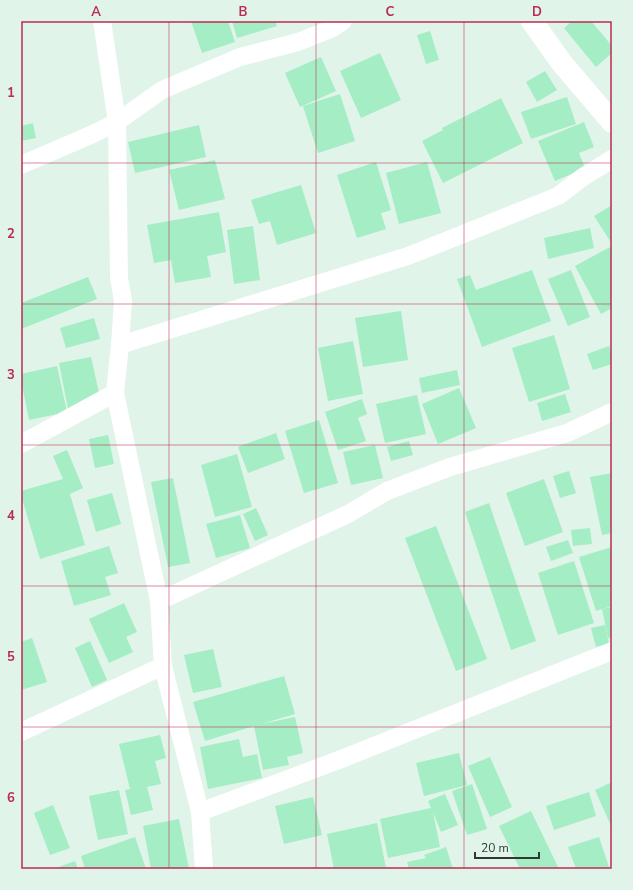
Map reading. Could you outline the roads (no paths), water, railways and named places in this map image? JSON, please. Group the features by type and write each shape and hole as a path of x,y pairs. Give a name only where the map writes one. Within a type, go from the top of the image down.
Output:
{"street":[{"path":"102,21 117,122 119,272 123,301 115,393 159,601 163,666 200,812 204,869"},
{"path":"21,165 117,122 162,90 240,57 298,42 331,29 343,21"},
{"path":"532,21 561,62 612,122"},
{"path":"120,345 408,256 558,196 583,177 612,160"},
{"path":"21,444 115,393"},
{"path":"159,601 348,514 387,491 450,467 567,433 612,412"},
{"path":"200,812 344,758 612,651"},
{"path":"21,732 163,666"}]}
